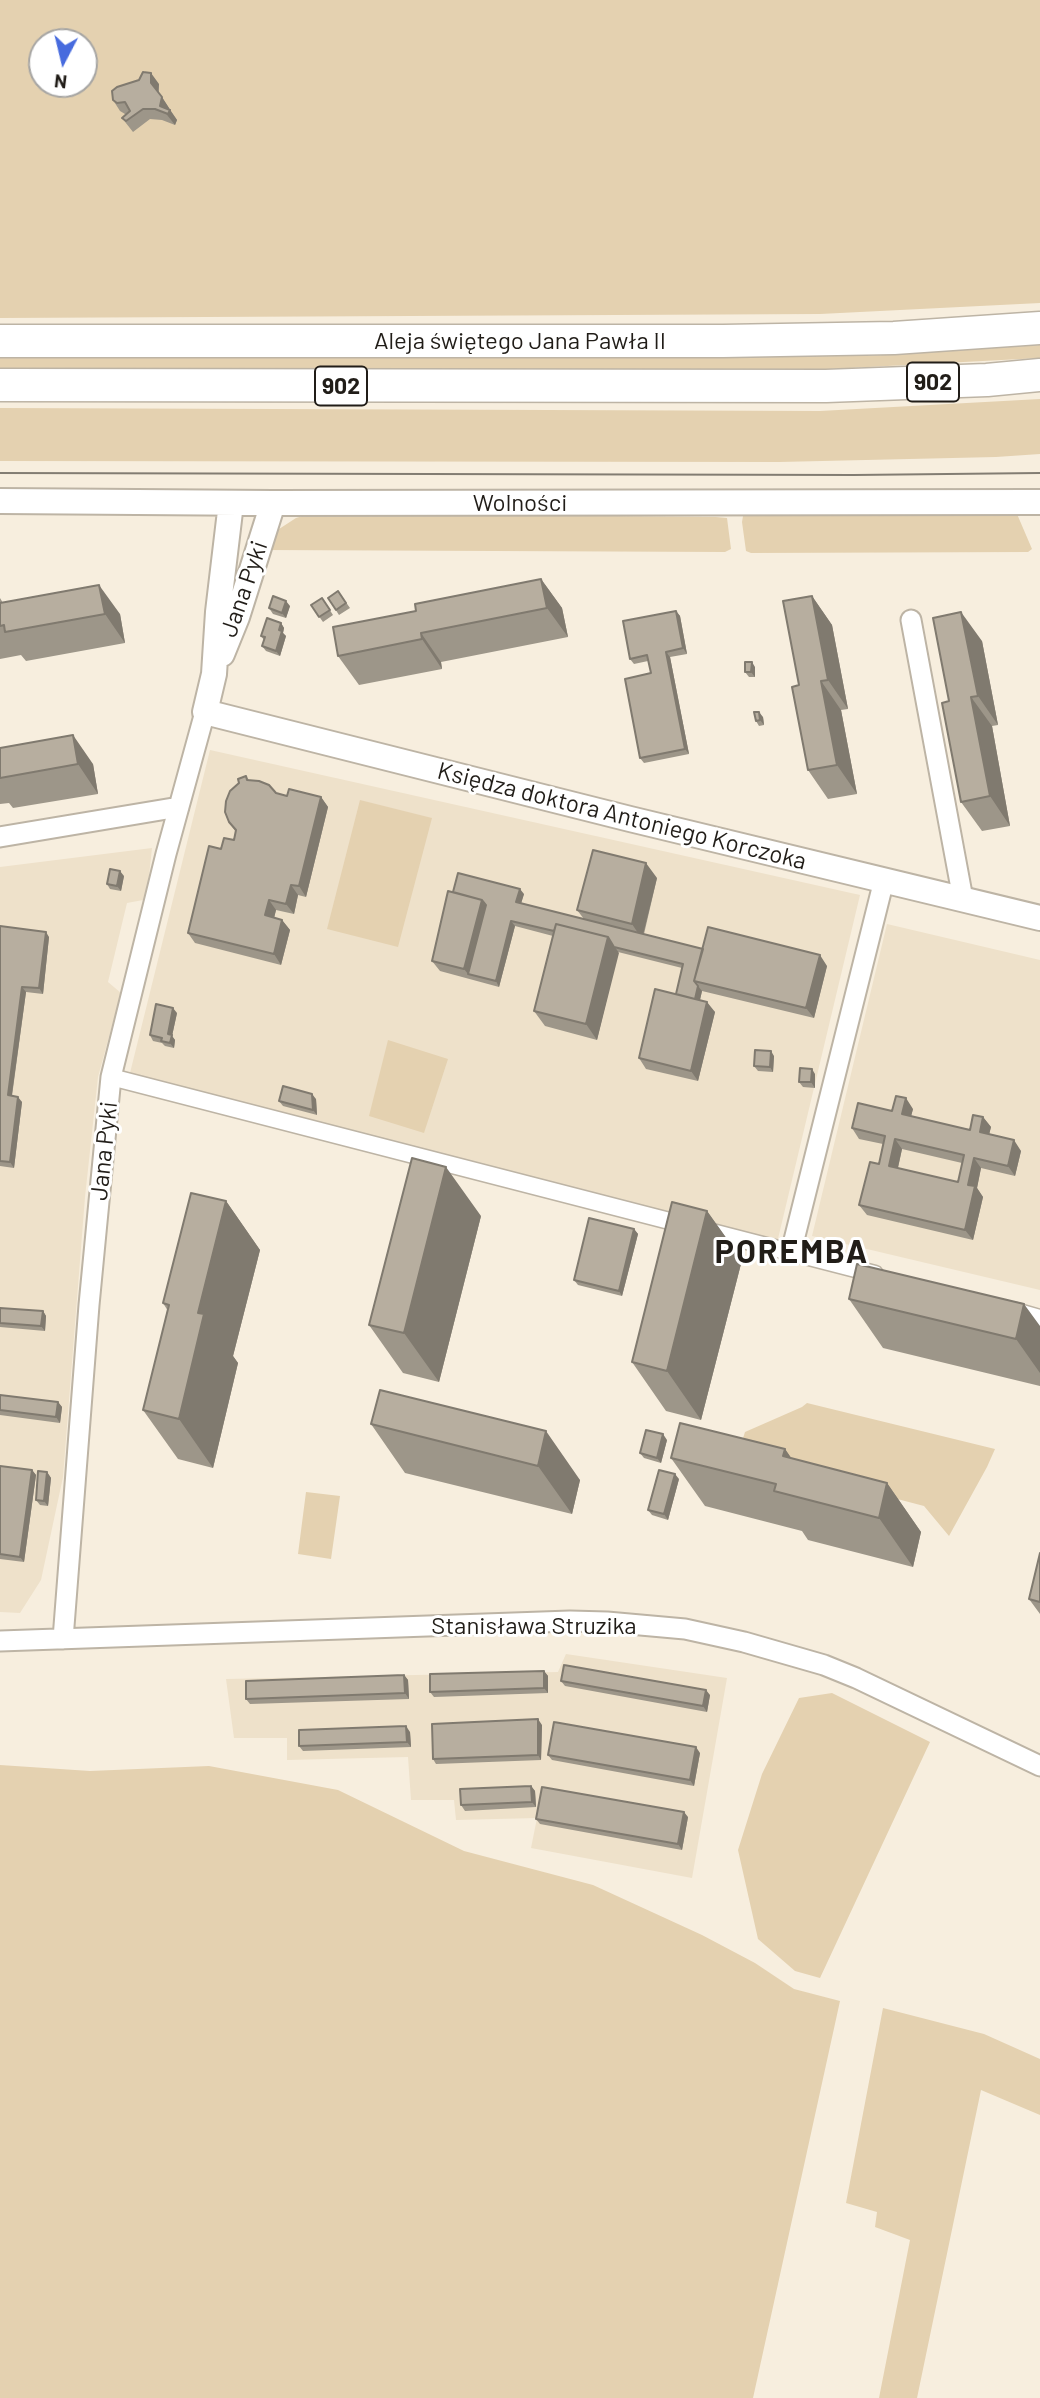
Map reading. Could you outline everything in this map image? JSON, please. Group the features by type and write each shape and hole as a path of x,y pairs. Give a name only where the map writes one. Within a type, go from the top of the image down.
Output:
{"main road":[{"name":"Aleja świętego Jana Pawła II","path":"0,341 723,341 894,338 1040,328"},
{"name":"Aleja świętego Jana Pawła II","path":"0,385 813,386 987,380 1040,375"}],"street":[{"name":"Wolności","path":"0,501 1040,502"},
{"name":"Jana Pyki","path":"214,674 218,612 231,503"},
{"name":"Jana Pyki","path":"63,1639 89,1305 111,1077 214,674 237,617 273,503"},
{"path":"911,620 963,899"},
{"name":"Księdza doktora Antoniego Korczoka","path":"205,712 1040,918"},
{"path":"0,837 179,807"},
{"path":"791,1252 884,880"},
{"path":"111,1077 895,1279"},
{"path":"1000,1307 1040,1318"},
{"name":"Stanisława Struzika","path":"0,1641 570,1621 685,1629 754,1645 835,1670 1040,1766"}],"shaded area":[{"path":"0,0 1040,0 1040,303 820,314 0,318"},
{"path":"1040,345 1040,358 830,369 0,370 0,357 868,356"},
{"path":"1040,399 1040,454 996,457 779,462 0,461 0,408 820,411"},
{"path":"313,513 716,517 727,518 731,549 725,552 265,550 276,531 296,518"},
{"path":"1017,514 1032,549 1028,552 751,553 746,551 742,522 743,516"},
{"path":"210,750 860,895 777,1243 129,1077"},
{"path":"360,800 432,818 398,947 327,929"},
{"path":"152,848 143,900 127,903 108,982 121,993 98,1077 85,1197 63,1477 41,1580 20,1613 0,1612 0,867"},
{"path":"887,924 1040,960 1040,1290 812,1236"},
{"path":"388,1040 448,1059 424,1133 369,1116"},
{"path":"807,1403 995,1449 949,1536 924,1506 737,1457 745,1432"},
{"path":"306,1492 340,1496 331,1559 298,1554"},
{"path":"566,1654 727,1678 692,1878 531,1848 537,1818 456,1820 454,1800 411,1800 408,1757 287,1760 287,1738 234,1738 226,1679 558,1672"},
{"path":"832,1693 930,1742 820,1978 795,1971 758,1939 738,1850 762,1774 799,1698"},
{"path":"0,1765 90,1771 209,1766 338,1790 464,1851 593,1885 702,1935 755,1963 794,1989 840,2001 753,2398 0,2398"},
{"path":"883,2008 984,2034 1040,2059 1040,2115 981,2090 917,2398 879,2398 910,2240 875,2227 877,2212 846,2203"}],"building":[{"path":"143,72 151,73 151,83 162,97 160,106 170,110 168,114 155,109 143,109 126,121 122,118 130,111 125,102 117,103 113,100 112,91 139,80"},
{"path":"541,579 547,608 421,633 422,639 338,656 333,627 416,611 415,604"},
{"path":"99,585 105,614 5,632 4,625 0,626 0,603"},
{"path":"338,591 346,603 336,610 328,598"},
{"path":"273,596 286,601 282,613 269,608"},
{"path":"812,596 828,680 821,681 837,765 808,770 792,687 799,685 783,601"},
{"path":"322,598 330,610 319,617 311,605"},
{"path":"676,611 683,648 666,652 685,749 640,758 625,679 651,673 647,655 630,659 623,621"},
{"path":"961,612 978,696 971,697 990,796 961,802 942,703 949,701 933,618"},
{"path":"267,618 281,623 279,630 282,631 276,651 262,646 265,637 261,636"},
{"path":"745,662 752,662 751,672 745,672"},
{"path":"754,712 759,712 760,720 756,721"},
{"path":"73,735 78,764 0,778 0,748"},
{"path":"246,776 247,780 269,785 276,793 287,796 289,789 321,797 299,886 291,885 286,904 269,900 265,915 282,920 274,954 188,933 209,846 221,849 224,838 234,840 236,830 225,812 226,801 230,791 239,783 238,779"},
{"path":"593,850 646,863 632,924 577,910"},
{"path":"110,869 120,871 117,886 107,884"},
{"path":"458,873 520,889 516,902 703,949 694,981 698,986 695,999 676,994 683,964 614,947 608,937 556,924 554,931 511,921 496,981 468,974 486,905 482,900 453,892"},
{"path":"448,891 482,900 464,969 432,961"},
{"path":"556,924 608,937 586,1024 534,1011"},
{"path":"0,926 46,932 39,988 22,987 8,1095 18,1097 10,1162 0,1161"},
{"path":"708,927 820,955 806,1008 694,981"},
{"path":"655,989 707,1002 691,1071 639,1058"},
{"path":"156,1004 173,1008 168,1034 172,1035 170,1043 150,1035"},
{"path":"755,1050 771,1051 770,1067 754,1066"},
{"path":"800,1068 812,1069 811,1082 799,1082"},
{"path":"283,1086 312,1094 313,1110 279,1101"},
{"path":"896,1096 906,1098 902,1114 970,1130 973,1115 983,1117 980,1132 1014,1140 1008,1166 974,1158 968,1185 975,1186 965,1230 859,1205 870,1162 879,1164 885,1136 852,1128 858,1103 892,1111","holes":["895,1139 964,1155 958,1182 889,1166"]},
{"path":"412,1158 446,1167 404,1333 369,1325"},
{"path":"191,1193 226,1201 198,1313 204,1314 179,1419 143,1410 169,1305 163,1303"},
{"path":"672,1202 707,1211 667,1371 632,1362"},
{"path":"589,1218 634,1229 619,1291 574,1280"},
{"path":"857,1264 1024,1304 1016,1339 849,1299"},
{"path":"0,1308 43,1311 41,1326 0,1323"},
{"path":"380,1390 546,1431 538,1466 371,1424"},
{"path":"0,1395 58,1402 56,1417 0,1410"},
{"path":"680,1423 785,1449 783,1456 887,1483 879,1518 774,1491 776,1484 671,1458"},
{"path":"646,1430 663,1434 657,1458 640,1453"},
{"path":"0,1466 32,1470 20,1557 0,1554"},
{"path":"659,1470 675,1474 664,1514 648,1510"},
{"path":"38,1471 47,1472 44,1501 36,1500"},
{"path":"1040,1553 1040,1602 1029,1599"},
{"path":"564,1665 706,1690 703,1706 561,1681"},
{"path":"544,1671 544,1688 430,1692 430,1674"},
{"path":"404,1675 405,1693 246,1699 246,1681"},
{"path":"538,1719 538,1755 433,1759 432,1724"},
{"path":"554,1722 696,1747 690,1780 548,1755"},
{"path":"406,1726 407,1742 299,1746 299,1730"},
{"path":"531,1786 532,1802 461,1805 460,1789"},
{"path":"542,1787 684,1812 678,1844 536,1819"}],"tram line":[{"path":"0,473 1040,473"}],"district":[{"name":"POREMBA","path":"792,1252"}]}
